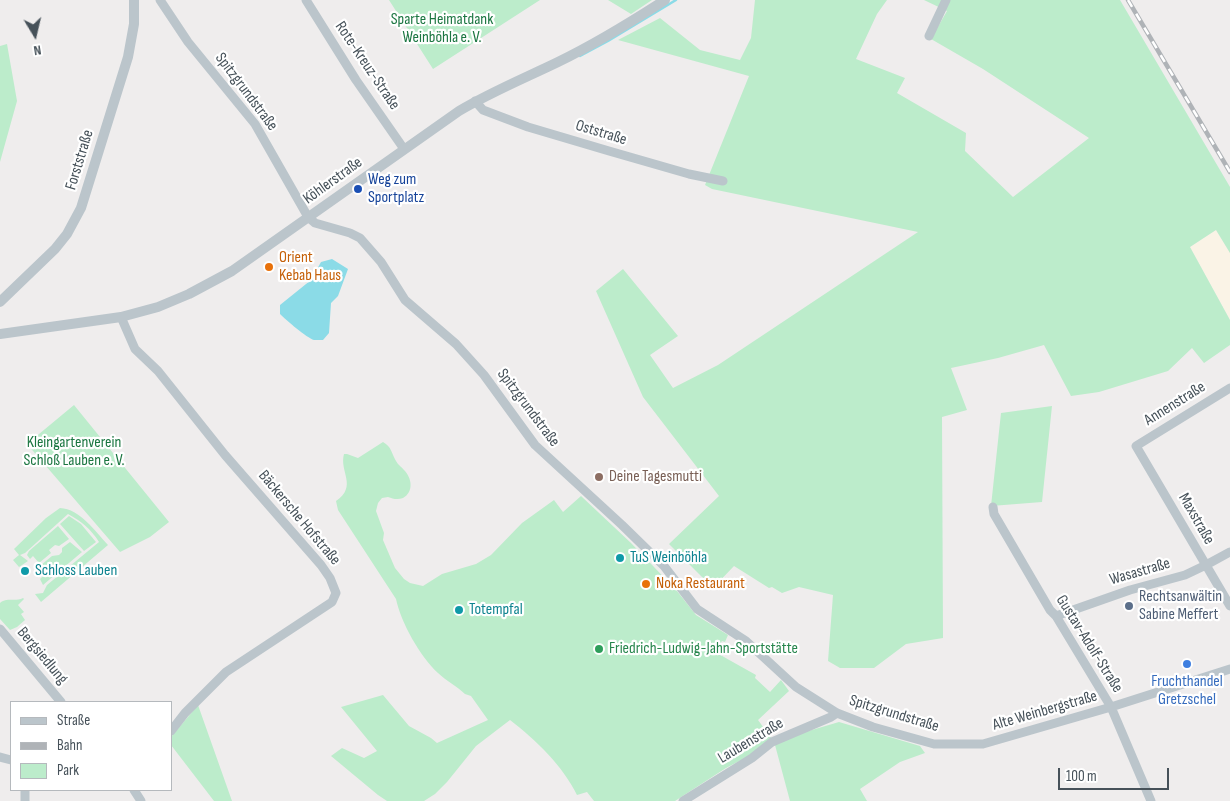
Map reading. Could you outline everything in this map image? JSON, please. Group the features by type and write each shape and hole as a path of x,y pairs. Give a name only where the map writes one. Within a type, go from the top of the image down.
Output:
{"street":[{"name":"Forststraße","path":"0,302 55,249 67,234 79,213 128,57 134,24 134,0"},
{"name":"Spitzgrundstraße","path":"160,0 183,35 255,124 308,217 315,223 350,233 360,238 381,262 405,300 456,344 480,370 522,429 542,453 622,525 664,566 697,609 746,640 796,687 837,713 872,727 934,744 983,744"},
{"name":"Rote-Kreuz-Straße","path":"306,0 356,80 404,148"},
{"name":"Köhlerstraße","path":"0,334 121,317 158,307 220,278 458,110 559,61 641,16 665,0"},
{"path":"929,36 946,0"},
{"name":"Oststraße","path":"475,101 483,110 528,127 609,152 689,174 723,181"},
{"name":"Bäckersche Hofstraße","path":"121,317 135,349 158,371 225,454 321,565 330,578 336,593 332,602 226,672 185,713 172,730"},
{"name":"Annenstraße","path":"1136,446 1230,388"},
{"name":"Maxstraße","path":"1136,446 1230,606"},
{"name":"Gustav-Adolf-Straße","path":"993,507 994,514 1008,541 1050,610 1056,616 1110,707 1151,801"},
{"name":"Wasastraße","path":"1056,616 1130,590 1185,575 1206,566 1230,552"},
{"name":"Bergsiedlung","path":"0,629 60,701"},
{"name":"Alte Weinbergstraße","path":"983,744 1230,669"},
{"name":"Laubenstraße","path":"683,801 752,758 772,742 837,713"}],"shaded area":[{"path":"1216,230 1230,253 1230,320 1190,247"}],"green space":[{"name":"Sparte Heimatdank Weinböhla e. V.","path":"389,0 540,0 433,69"},
{"path":"608,0 652,0 631,14"},
{"path":"755,0 887,0 877,14 856,59 905,78 897,93 966,133 965,151 1013,197 1089,138 983,69 931,39 947,11 924,0 1120,0 1230,187 1230,253 1216,230 1190,247 1230,320 1230,345 1204,363 1192,348 1168,371 1099,392 1071,396 1044,345 998,358 951,368 967,410 942,417 943,638 906,644 874,668 840,668 828,661 833,595 799,587 782,593 772,587 769,588 734,566 713,588 669,544 719,496 643,397 596,291 623,269 678,336 650,355 673,388 718,365 918,232 712,189 705,185 749,76 618,40 660,18 700,50 740,60 751,38"},
{"path":"7,44 17,101 0,162 0,46"},
{"name":"Kleingartenverein Schloß Lauben e. V.","path":"74,405 169,522 150,537 120,552 27,444"},
{"path":"1052,406 1042,502 991,506 1001,413"},
{"name":"Friedrich-Ludwig-Jahn-Sportstätte","path":"383,442 390,448 397,462 407,473 411,485 409,492 403,498 382,498 378,503 376,511 384,533 383,540 395,568 404,579 410,583 423,586 442,574 476,564 491,555 522,523 554,500 563,512 581,496 631,543 677,591 696,615 728,635 725,642 722,641 715,652 756,675 755,678 770,692 781,680 789,691 758,720 772,739 749,756 726,768 675,801 594,801 587,792 577,795 564,774 548,754 510,720 476,746 447,782 435,794 424,801 387,801 378,795 331,756 342,748 364,758 377,751 341,707 383,695 409,726 437,743 488,720 471,696 465,694 441,676 425,658 402,618 396,599 338,510 336,501 346,490 347,484 343,461 344,454 358,458"},
{"path":"60,508 67,509 81,516 108,545 41,602 35,594 43,593 47,585 99,542 93,533 68,514 25,553 20,555 28,561 19,567 13,560 19,555 14,549 46,518"},
{"path":"69,516 81,524 96,542 84,551 60,524"},
{"path":"58,526 69,539 59,546 55,545 49,550 51,553 39,563 33,556 30,559 27,555 29,551"},
{"path":"70,542 82,552 43,585 40,579 46,573 41,565 52,556 59,555 62,552 62,548"},
{"path":"23,598 18,605 24,612 21,614 25,620 10,630 0,619 0,603 5,600"},
{"path":"198,705 232,801 214,801 172,746 172,736"},
{"path":"839,722 920,746 925,753 900,762 860,789 867,801 790,801 775,745 805,732"}],"water":[{"path":"332,259 348,269 338,296 331,303 329,333 323,340 314,340 280,314 280,305 311,280 321,262"}],"waterway":[{"path":"580,56 676,0"}],"railway":[{"path":"1128,0 1230,172"}],"place":[{"name":"Weg zum Sportplatz","path":"358,189"},
{"name":"Orient Kebab Haus","path":"269,267"},
{"name":"Deine Tagesmutti","path":"599,477"},
{"name":"TuS Weinböhla","path":"620,558"},
{"name":"Schloss Lauben","path":"25,571"},
{"name":"Noka Restaurant","path":"646,584"},
{"name":"Rechtsanwältin Sabine Meffert","path":"1129,606"},
{"name":"Totempfal","path":"459,610"},
{"name":"Friedrich-Ludwig-Jahn-Sportstätte","path":"599,649"},
{"name":"Fruchthandel Gretzschel","path":"1187,664"}]}
